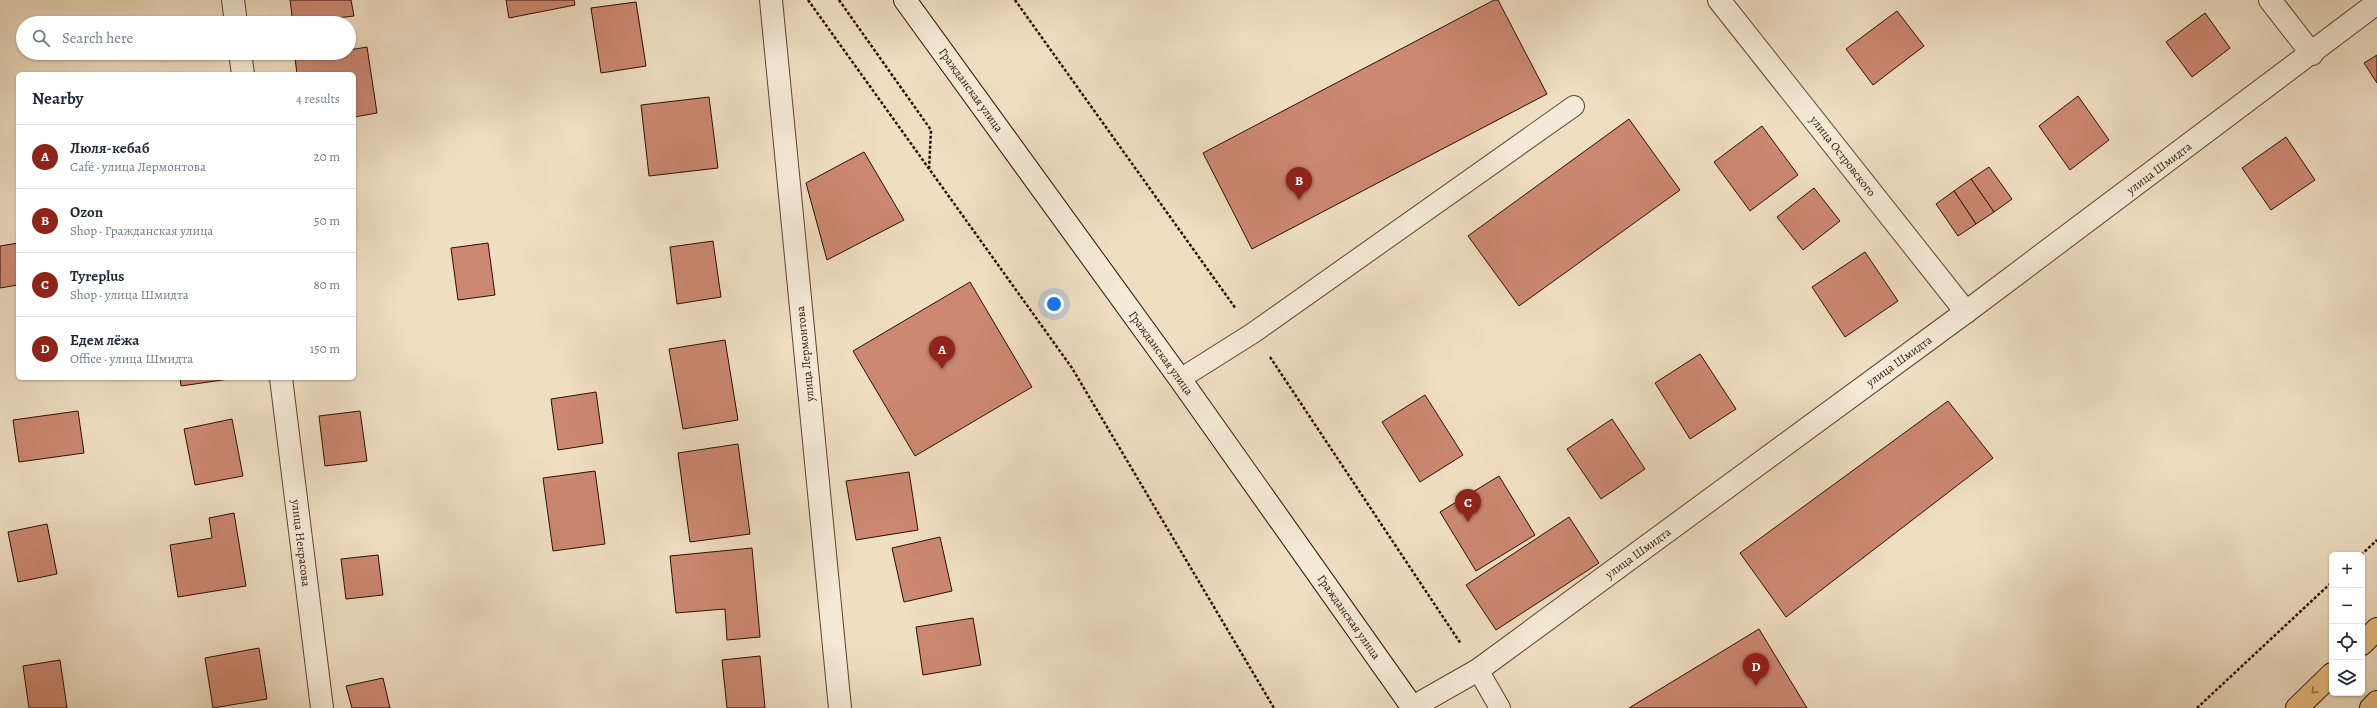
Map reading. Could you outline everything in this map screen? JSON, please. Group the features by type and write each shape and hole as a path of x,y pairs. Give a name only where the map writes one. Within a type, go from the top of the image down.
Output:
{"main road":[{"path":"2365,641 2377,629"},
{"path":"2297,708 2329,677"},
{"path":"2371,708 2377,702"}],"street":[{"path":"233,0 235,16"},
{"name":"улица Лермонтова","path":"771,0 840,708"},
{"name":"Гражданская улица","path":"905,0 1180,379 1413,708"},
{"name":"улица Островского","path":"1719,0 1966,312"},
{"path":"2270,0 2312,54"},
{"name":"улица Шмидта","path":"1413,708 1478,670 1966,312 2312,54 2377,3"},
{"path":"241,60 243,72"},
{"name":"улица Некрасова","path":"281,380 322,708"}],"lane":[{"path":"1180,379 1254,333 1574,106"},
{"path":"1478,670 1500,708"}],"path":[{"path":"808,0 1072,368 1274,708"},
{"path":"839,0 931,130 930,170"},
{"path":"2364,552 2377,540"},
{"path":"2197,708 2329,585"}],"building":[{"path":"290,0 351,0 354,16 292,16"},
{"path":"506,0 574,0 575,5 509,18"},
{"path":"1494,0 1498,0 1547,94 1252,249 1203,153"},
{"path":"636,2 646,66 601,73 591,8"},
{"path":"1897,11 1924,46 1873,85 1846,49"},
{"path":"2205,13 2230,48 2192,77 2166,42"},
{"path":"367,47 377,113 356,117 356,72 297,72 295,60 356,60 356,49"},
{"path":"2377,55 2377,83 2364,63"},
{"path":"2078,96 2109,140 2070,170 2039,126"},
{"path":"709,97 718,168 649,176 641,105"},
{"path":"1629,119 1680,190 1519,306 1468,236"},
{"path":"1762,126 1798,175 1750,211 1714,162"},
{"path":"2286,137 2315,180 2271,210 2242,168"},
{"path":"864,152 904,220 827,260 806,183"},
{"path":"1989,167 2012,199 1994,212 1971,179"},
{"path":"1971,179 1994,212 1976,224 1954,191"},
{"path":"1814,188 1840,221 1803,250 1777,217"},
{"path":"1954,191 1976,224 1958,236 1936,204"},
{"path":"713,241 721,297 677,304 670,247"},
{"path":"16,243 16,285 0,288 0,246"},
{"path":"488,243 495,295 458,300 451,248"},
{"path":"1865,252 1898,301 1845,337 1812,287"},
{"path":"970,282 1032,387 915,456 853,351"},
{"path":"725,340 738,420 683,429 669,349"},
{"path":"1700,354 1736,409 1690,439 1655,383"},
{"path":"180,380 222,380 181,386"},
{"path":"596,392 603,443 558,450 551,399"},
{"path":"1425,395 1463,455 1420,482 1382,422"},
{"path":"1948,401 1993,458 1786,617 1740,553"},
{"path":"78,411 84,453 19,462 13,420"},
{"path":"360,411 367,461 325,466 319,416"},
{"path":"232,419 243,476 195,485 184,429"},
{"path":"1612,419 1645,469 1601,499 1567,449"},
{"path":"738,444 750,534 690,542 678,453"},
{"path":"595,471 605,544 553,551 543,478"},
{"path":"909,472 918,530 856,540 846,481"},
{"path":"1499,476 1535,535 1476,571 1440,512"},
{"path":"234,513 246,586 178,597 170,545 212,538 209,518"},
{"path":"1569,517 1599,563 1496,630 1466,585"},
{"path":"47,524 57,574 18,582 8,532"},
{"path":"940,537 952,591 904,602 892,548"},
{"path":"752,548 760,637 727,640 725,609 676,613 670,556"},
{"path":"378,555 383,595 346,599 341,559"},
{"path":"973,618 981,665 923,675 916,627"},
{"path":"1759,629 1807,708 1629,708"},
{"path":"259,648 267,699 213,708 205,658"},
{"path":"760,656 765,708 727,708 722,660"},
{"path":"60,660 67,708 29,708 23,666"},
{"path":"383,678 390,708 352,708 346,686"}],"place":[{"name":"Ozon","path":"1299,200"},
{"name":"Люля-кебаб","path":"942,369"},
{"name":"Tyreplus","path":"1468,522"},
{"name":"Едем лёжа","path":"1756,686"}]}
